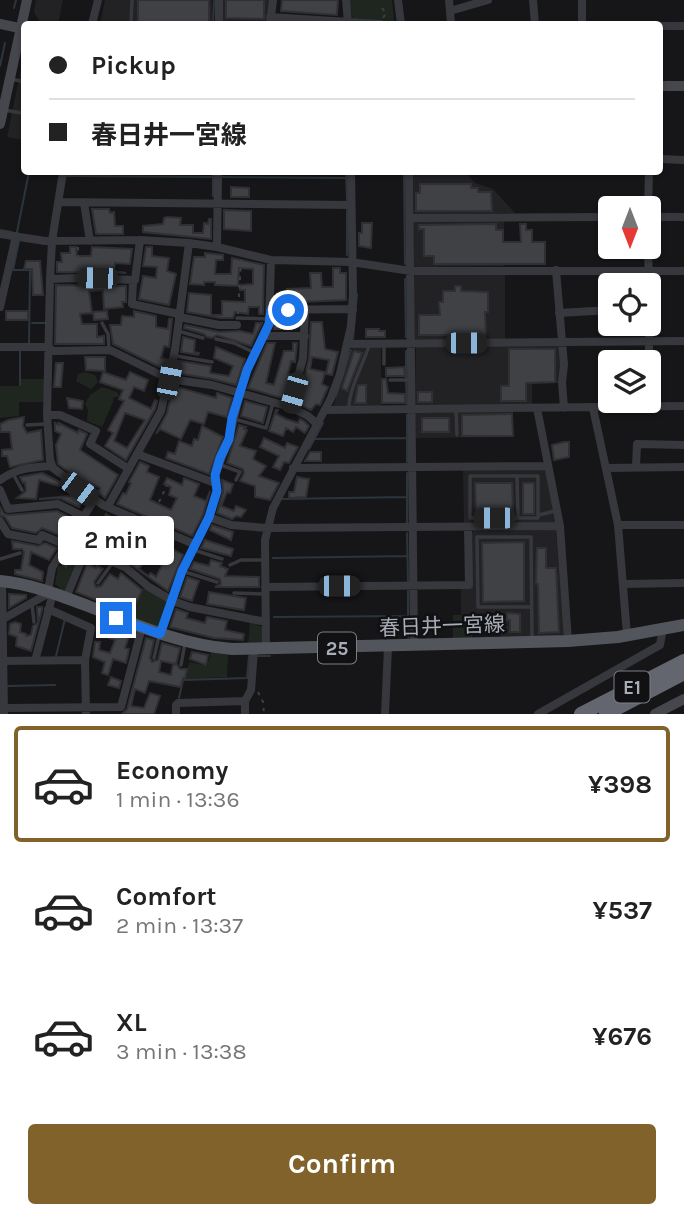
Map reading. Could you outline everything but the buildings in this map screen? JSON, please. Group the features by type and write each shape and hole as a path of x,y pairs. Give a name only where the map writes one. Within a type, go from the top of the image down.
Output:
{"highway":[{"name":"E1","path":"581,714 684,661"},
{"name":"E1","path":"606,714 684,673"},
{"path":"615,714 628,702"}],"main road":[{"name":"春日井一宮線","path":"1,581 24,583 160,634 209,647 260,650 532,643 626,635 684,625"}],"street":[{"path":"23,21 27,0"},
{"path":"93,21 98,0"},
{"path":"219,0 219,21"},
{"path":"268,21 273,0"},
{"path":"346,0 348,21"},
{"path":"398,0 401,21"},
{"path":"449,0 451,21"},
{"path":"450,11 488,0"},
{"path":"533,0 535,21"},
{"path":"582,0 582,21"},
{"path":"0,24 21,28"},
{"path":"663,26 684,26"},
{"path":"0,124 21,32"},
{"path":"663,86 684,86"},
{"path":"663,159 684,160"},
{"path":"52,466 47,420 50,279 52,241 62,175"},
{"path":"218,175 218,247"},
{"path":"245,714 245,701 265,622 267,528 278,495 326,410 348,344 353,309 351,175"},
{"path":"409,175 414,646"},
{"path":"648,196 649,175"},
{"path":"58,202 351,205"},
{"path":"84,203 90,241"},
{"path":"410,218 598,217"},
{"path":"662,217 684,218"},
{"path":"0,234 52,241 140,240 189,243 271,260 351,262 411,271 684,271"},
{"path":"0,307 16,236"},
{"path":"50,279 137,279 140,240"},
{"path":"108,506 161,411 174,356 189,243"},
{"path":"648,259 649,271"},
{"path":"160,634 182,571 209,517 217,491 215,483 219,464 229,439 232,418 270,314 271,260"},
{"path":"556,270 564,408"},
{"path":"133,280 132,304 219,325 237,321"},
{"path":"270,314 305,309 353,309"},
{"path":"290,407 298,380 305,336 305,309"},
{"path":"559,313 598,311"},
{"path":"263,336 305,336"},
{"path":"649,336 649,350"},
{"path":"348,344 684,341"},
{"path":"0,346 109,350 169,379 212,385 290,407 317,424"},
{"path":"661,405 684,406"},
{"path":"537,408 561,526 568,641"},
{"path":"593,408 618,525 626,635"},
{"path":"326,410 598,408"},
{"path":"47,420 60,415 96,431 90,444 129,469"},
{"path":"636,467 637,444 684,445"},
{"path":"137,454 215,483"},
{"path":"0,480 27,467 52,466 94,500 193,546"},
{"path":"293,468 548,466"},
{"path":"606,468 684,467"},
{"path":"0,490 8,509 58,504 84,517"},
{"path":"35,661 48,609 52,568 94,500"},
{"path":"114,561 132,517"},
{"path":"209,517 231,525 267,528 561,526"},
{"path":"0,521 8,534 38,540 42,536 66,545"},
{"path":"618,525 684,525"},
{"path":"265,591 469,585 468,527"},
{"path":"66,598 86,549 125,567 149,587 190,607 265,622"},
{"path":"1,581 4,711 121,711 142,627"},
{"path":"623,584 684,583"},
{"path":"3,619 51,592"},
{"path":"48,609 91,628 85,660 86,711"},
{"path":"538,714 660,645 663,628"},
{"path":"385,714 388,647"},
{"path":"3,661 85,660"},
{"path":"655,714 684,699"},
{"path":"176,714 178,703 245,701"}],"lane":[{"path":"131,21 132,0"},
{"path":"10,79 21,81"},
{"path":"3,110 21,113"},
{"path":"237,321 270,314"},
{"path":"102,323 108,334 109,350"},
{"path":"177,331 203,338"},
{"path":"216,339 255,353"},
{"path":"349,410 352,391 370,344"},
{"path":"384,344 384,364"},
{"path":"174,356 212,362"},
{"path":"390,380 412,380"},
{"path":"232,418 266,428 273,402"},
{"path":"456,409 457,435"},
{"path":"27,425 47,420"},
{"path":"219,464 240,472 236,480"},
{"path":"12,472 22,491"},
{"path":"538,515 538,476 470,476 470,518 538,518 538,515 557,510"},
{"path":"517,476 518,518"},
{"path":"531,607 478,607 477,537 531,537 532,643"},
{"path":"193,546 222,559"},
{"path":"0,559 20,553"},
{"path":"230,565 241,560 265,560"},
{"path":"98,583 114,561"},
{"path":"182,571 217,582"},
{"path":"234,593 265,591"},
{"path":"32,603 34,622"},
{"path":"154,658 160,634"},
{"path":"181,665 186,640"}],"path":[{"path":"78,241 79,278"},
{"path":"237,321 242,253"},
{"path":"159,502 167,485"},
{"path":"251,685 257,689 264,714"}],"shaded area":[{"path":"36,0 63,0 59,21 39,21 34,12"},
{"path":"105,0 212,0 212,21 101,21"},
{"path":"222,0 270,0 267,21 222,21"},
{"path":"349,0 392,0 393,21 353,19"},
{"path":"21,69 21,139 7,137"},
{"path":"413,175 468,175 475,183 493,189 515,213 416,215"},
{"path":"504,220 504,266 414,265 415,221"},
{"path":"505,274 505,339 414,338 416,275"},
{"path":"557,345 560,364 558,383 532,384 532,405 415,404 416,347"},
{"path":"353,347 381,347 381,407 333,407"},
{"path":"84,372 95,375 98,382 91,389 76,381 78,374"},
{"path":"21,379 45,379 44,402 19,402 19,416 0,418 0,386 21,386"},
{"path":"102,387 117,392 119,396 113,398 102,427 87,421 88,410 85,404 90,395"},
{"path":"513,411 513,437 416,438 415,414 418,413"},
{"path":"544,469 557,520 554,523 464,524 463,470"},
{"path":"556,530 564,635 501,640 500,613 461,615 461,588 472,588 474,531"},
{"path":"81,550 63,591 55,584 58,566 67,567"},
{"path":"144,585 169,600 160,629 131,619"},
{"path":"453,615 472,615 472,641 453,642"},
{"path":"250,622 262,627 262,645 248,646"},
{"path":"211,652 228,655 227,677 186,679 189,662 207,666"}],"waterway":[{"path":"14,8 16,0"},
{"path":"213,21 214,1"},
{"path":"0,66 5,43"},
{"path":"17,232 28,175"},
{"path":"213,175 213,196"},
{"path":"346,175 347,200"},
{"path":"404,175 405,264"},
{"path":"66,176 213,177"},
{"path":"222,177 346,178"},
{"path":"347,210 347,255"},
{"path":"0,230 12,232"},
{"path":"19,241 13,270 30,270 29,343"},
{"path":"405,279 406,337"},
{"path":"353,339 357,294"},
{"path":"32,323 45,323"},
{"path":"336,396 351,350"},
{"path":"20,351 20,385"},
{"path":"406,351 406,378"},
{"path":"406,382 407,404"},
{"path":"407,415 407,462"},
{"path":"309,449 323,423"},
{"path":"314,439 407,438"},
{"path":"407,473 407,523"},
{"path":"282,499 407,497"},
{"path":"407,533 408,581"},
{"path":"273,558 408,556"},
{"path":"408,591 408,638"},
{"path":"274,617 408,616"},
{"path":"56,656 65,619"},
{"path":"179,698 183,680 247,678 249,656"},
{"path":"257,656 270,656"},
{"path":"8,686 55,685"}],"route":[{"path":"116,618 160,634 182,571 209,517 217,491 215,475 229,439 232,418 247,370 269,324 271,310 288,310"}]}
